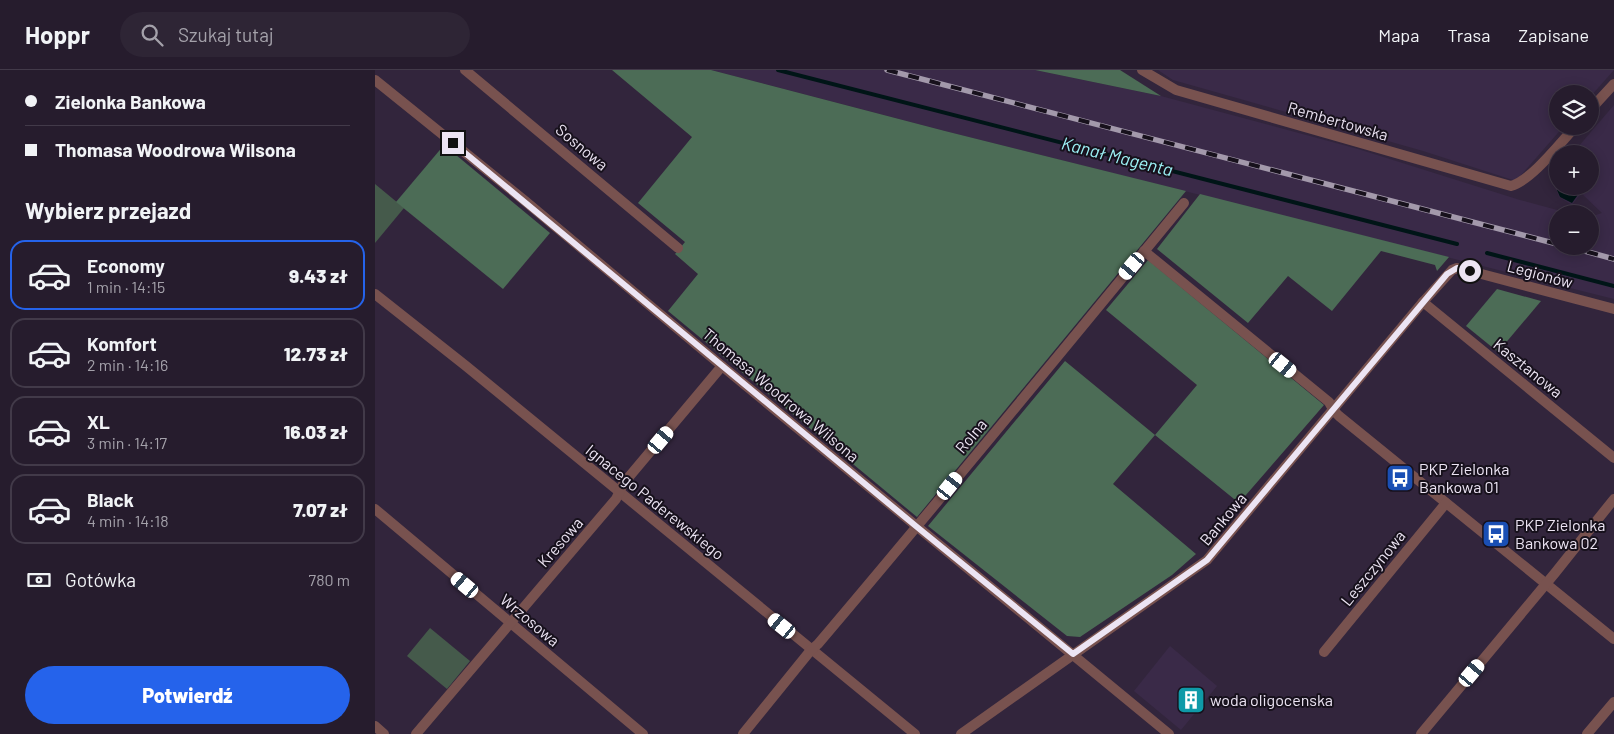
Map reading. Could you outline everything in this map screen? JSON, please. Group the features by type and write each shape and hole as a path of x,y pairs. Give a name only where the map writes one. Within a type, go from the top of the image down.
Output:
{"street":[{"name":"Sosnowa","path":"465,70 678,248"},
{"name":"Rembertowska","path":"1142,70 1176,90 1502,185 1511,186 1518,184 1528,177 1567,135"},
{"name":"Thomasa Woodrowa Wilsona","path":"375,80 525,201 722,366 1169,734"},
{"path":"1599,100 1614,84"},
{"name":"Rolna","path":"743,734 811,650 917,527 1184,202"},
{"path":"1144,252 1329,402 1334,411 1614,639"},
{"name":"Bankowa","path":"961,734 1207,560 1334,411 1423,302 1447,274 1457,268"},
{"name":"Legionów","path":"1457,268 1614,309"},
{"name":"Ignacego Paderewskiego","path":"375,294 915,734"},
{"name":"Kasztanowa","path":"1423,302 1614,458"},
{"name":"Kresowa","path":"416,734 616,499 623,484 722,366"},
{"path":"1421,734 1614,500"},
{"name":"Leszczynowa","path":"1324,652 1446,503"},
{"name":"Wrzosowa","path":"375,509 511,622 593,694 643,734"},
{"path":"1587,734 1614,702"},
{"path":"375,726 384,734"}],"shaded area":[{"path":"711,70 1035,70 1161,96 1358,149 1549,208 1549,255 1599,255 1599,214 1602,213 1599,210 1599,205 1594,205 1583,195 1599,195 1599,145 1580,145 1588,135 1599,135 1599,122 1614,105 1614,299 945,131"},
{"path":"1158,70 1614,70 1599,87 1599,85 1549,85 1549,135 1556,135 1516,181 1423,151 1173,80"},
{"path":"1558,195 1580,195 1572,205"},
{"path":"1559,195 1578,195 1572,203"},
{"path":"1170,646 1217,686 1181,730 1134,691"}],"green space":[{"path":"612,70 711,70 1186,191 917,517 668,311 698,274 675,254 685,242 638,203 692,137"},
{"path":"1035,70 1120,70 1161,96"},
{"path":"444,145 550,233 503,289 396,202"},
{"path":"375,184 404,208 375,243"},
{"path":"1200,194 1449,257 1437,271 1435,265 1381,251 1332,311 1288,276 1248,323 1157,249"},
{"path":"1148,260 1324,405 1239,503 1155,435 1197,385 1106,310"},
{"path":"1497,289 1541,301 1498,352 1466,326"},
{"path":"1065,361 1155,435 1113,484 1196,554 1172,575 1080,637 1067,636 928,526"},
{"path":"430,628 470,661 447,689 407,656"}],"waterway":[{"name":"Kanał Magenta","path":"778,70 1457,244"},
{"name":"Kanał Magenta","path":"1487,253 1614,286"}],"railway":[{"path":"887,70 1549,242"},
{"path":"1599,255 1614,259"}],"place":[{"name":"PKP Zielonka Bankowa 01","path":"1400,478"},
{"name":"PKP Zielonka Bankowa 02","path":"1496,534"},
{"name":"woda oligocenska","path":"1191,700"}],"route":[{"path":"453,143 1073,654 1207,560 1334,411 1447,274 1457,268 1470,271"}]}
